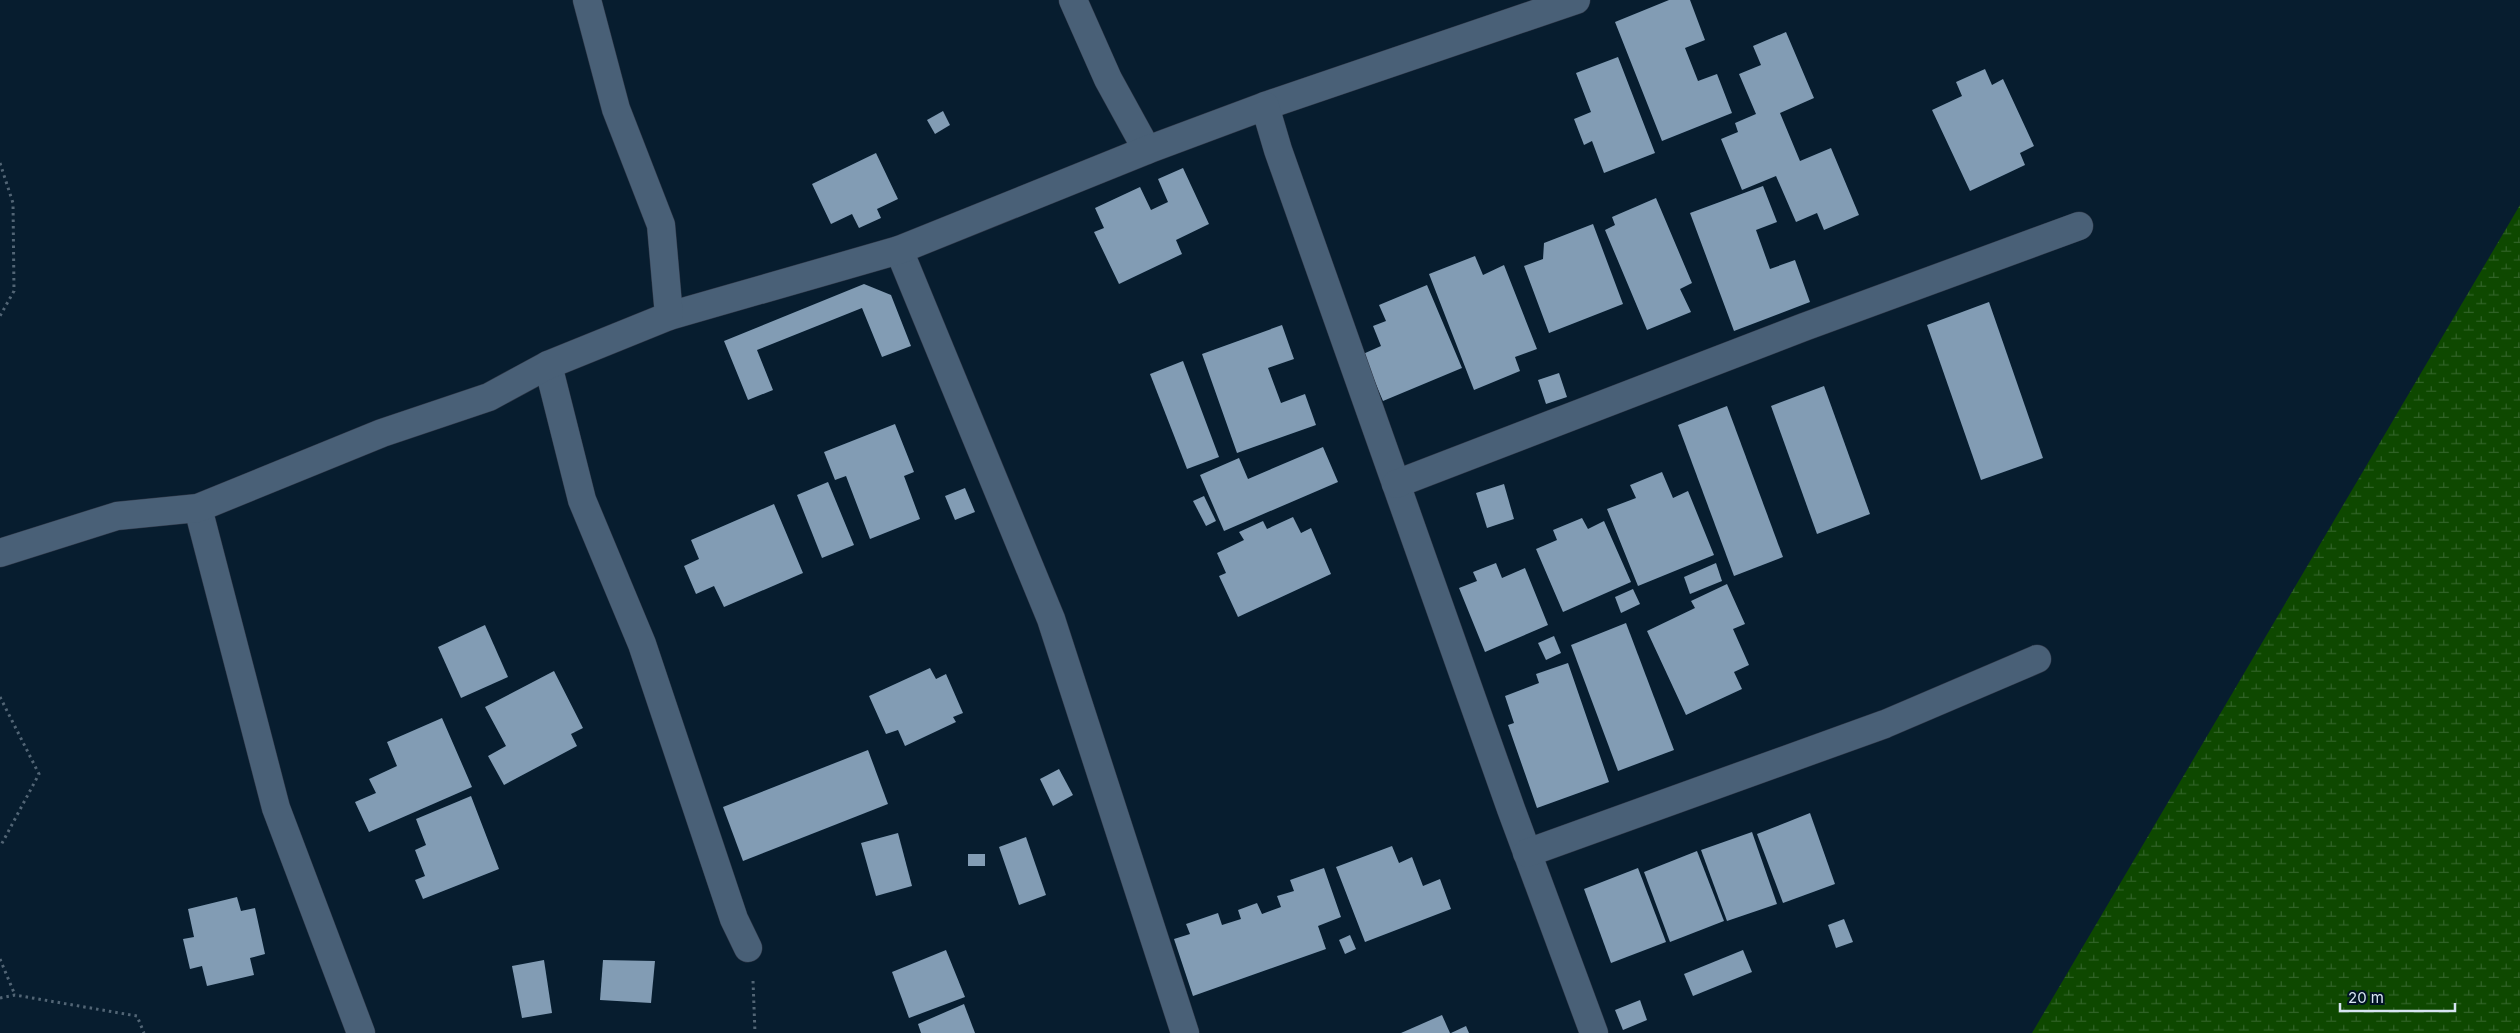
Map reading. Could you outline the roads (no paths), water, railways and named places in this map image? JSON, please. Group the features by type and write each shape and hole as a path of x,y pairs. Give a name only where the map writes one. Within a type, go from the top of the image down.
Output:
{"street":[{"path":"587,0 616,109 661,225 669,316"},
{"path":"1073,0 1108,79 1147,150"},
{"path":"0,553 117,516 198,508 382,433 489,397 548,365 669,316 899,250 1147,150 1265,106 1576,0"},
{"path":"1265,106 1281,159 1396,484 1527,853 1594,1033"},
{"path":"1396,484 1804,327 2079,226"},
{"path":"899,250 1051,619 1185,1033"},
{"path":"548,365 582,500 642,644 734,919 748,948"},
{"path":"198,508 276,808 361,1033"},
{"path":"1527,853 1885,724 2037,659"}]}
